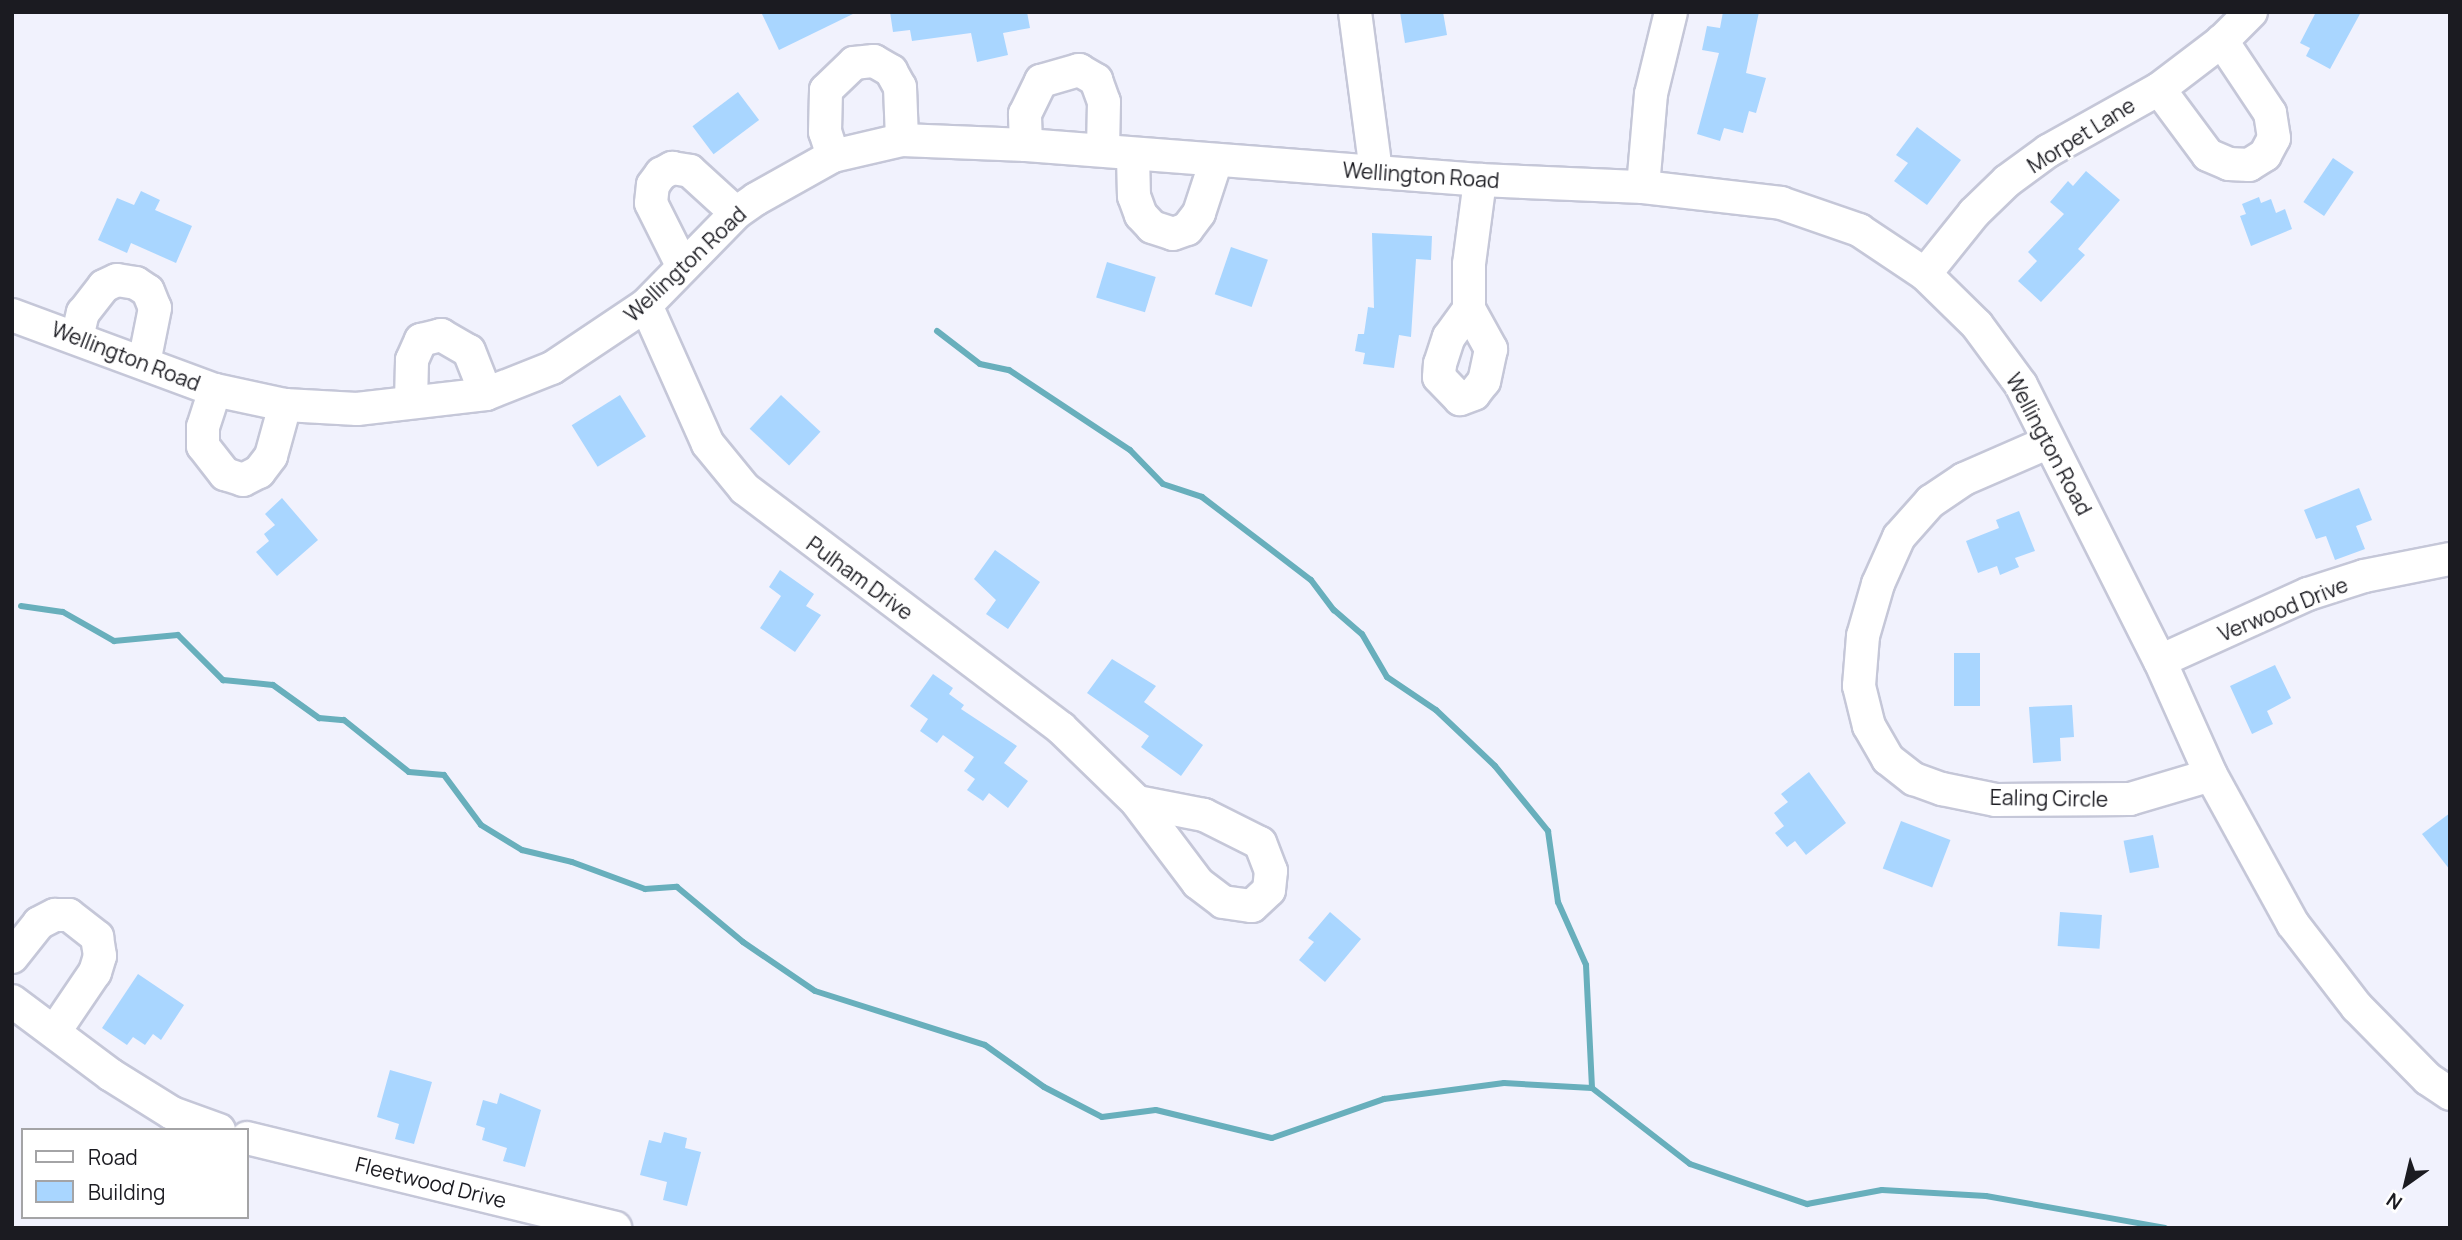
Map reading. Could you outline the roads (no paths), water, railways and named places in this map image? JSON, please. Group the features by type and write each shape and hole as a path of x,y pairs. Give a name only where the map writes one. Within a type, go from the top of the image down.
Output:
{"street":[{"path":"1355,12 1376,172"},
{"path":"1643,187 1651,94 1671,12"},
{"name":"Morpet Lane","path":"1925,274 1974,213 2007,181 2048,151 2159,89 2222,41 2251,12"},
{"path":"2159,89 2208,155 2229,164 2249,165 2265,155 2274,138 2270,113 2222,41"},
{"path":"833,156 825,132 826,90 854,63 874,61 891,71 900,87 902,140"},
{"path":"1026,145 1026,114 1041,81 1079,70 1096,80 1118,153 1141,215 1152,227 1173,234 1187,229 1199,213 1216,161"},
{"name":"Wellington Road","path":"12,315 215,390 285,405 357,409 486,394 552,368 646,305 682,265 736,213 833,156 902,140 1026,145 1480,180 1643,187 1781,203 1859,230 1925,274 1977,325 2021,386 2160,661 2211,775 2293,924 2357,1007 2428,1079 2450,1094"},
{"path":"682,265 652,203 653,185 661,174 672,168 690,171 736,213"},
{"path":"1469,309 1469,264 1480,180"},
{"path":"77,338 83,313 104,286 117,280 136,283 148,291 155,308 144,363"},
{"name":"Pulham Drive","path":"646,305 708,444 745,489 1061,728 1137,802"},
{"path":"411,402 408,381 421,340 441,335 457,341 469,352 486,394"},
{"path":"215,390 203,427 203,446 225,474 243,480 259,472 271,456 285,405"},
{"name":"Ealing Circle","path":"2049,442 1964,479 1931,501 1899,537 1878,584 1863,636 1859,686 1868,726 1888,759 1914,779 1942,789 1996,800 2130,799 2211,775"},
{"name":"Verwood Drive","path":"2160,661 2308,594 2364,576 2450,559"},
{"path":"12,957 39,923 55,915 69,915 97,937 100,956 95,972 55,1031"},
{"path":"12,1002 55,1031 111,1075 172,1113 213,1128"},
{"name":"Fleetwood Drive","path":"248,1138 552,1220 615,1228"}],"waterway":[{"path":"937,331 980,364 1009,370 1130,450 1163,484 1202,497 1311,580 1334,610 1362,634 1387,677 1436,710 1495,766 1548,831 1558,902 1586,965 1592,1088"},
{"path":"21,606 63,612 114,641 178,635 223,680 273,685 319,718 344,720 409,772 444,775 481,825 522,850 572,862 645,889 677,887 743,942 815,991 985,1045 1044,1087 1102,1117 1156,1110 1272,1138 1384,1099 1504,1083 1592,1088 1690,1164 1807,1204 1882,1190 1986,1196 2165,1228"}]}
